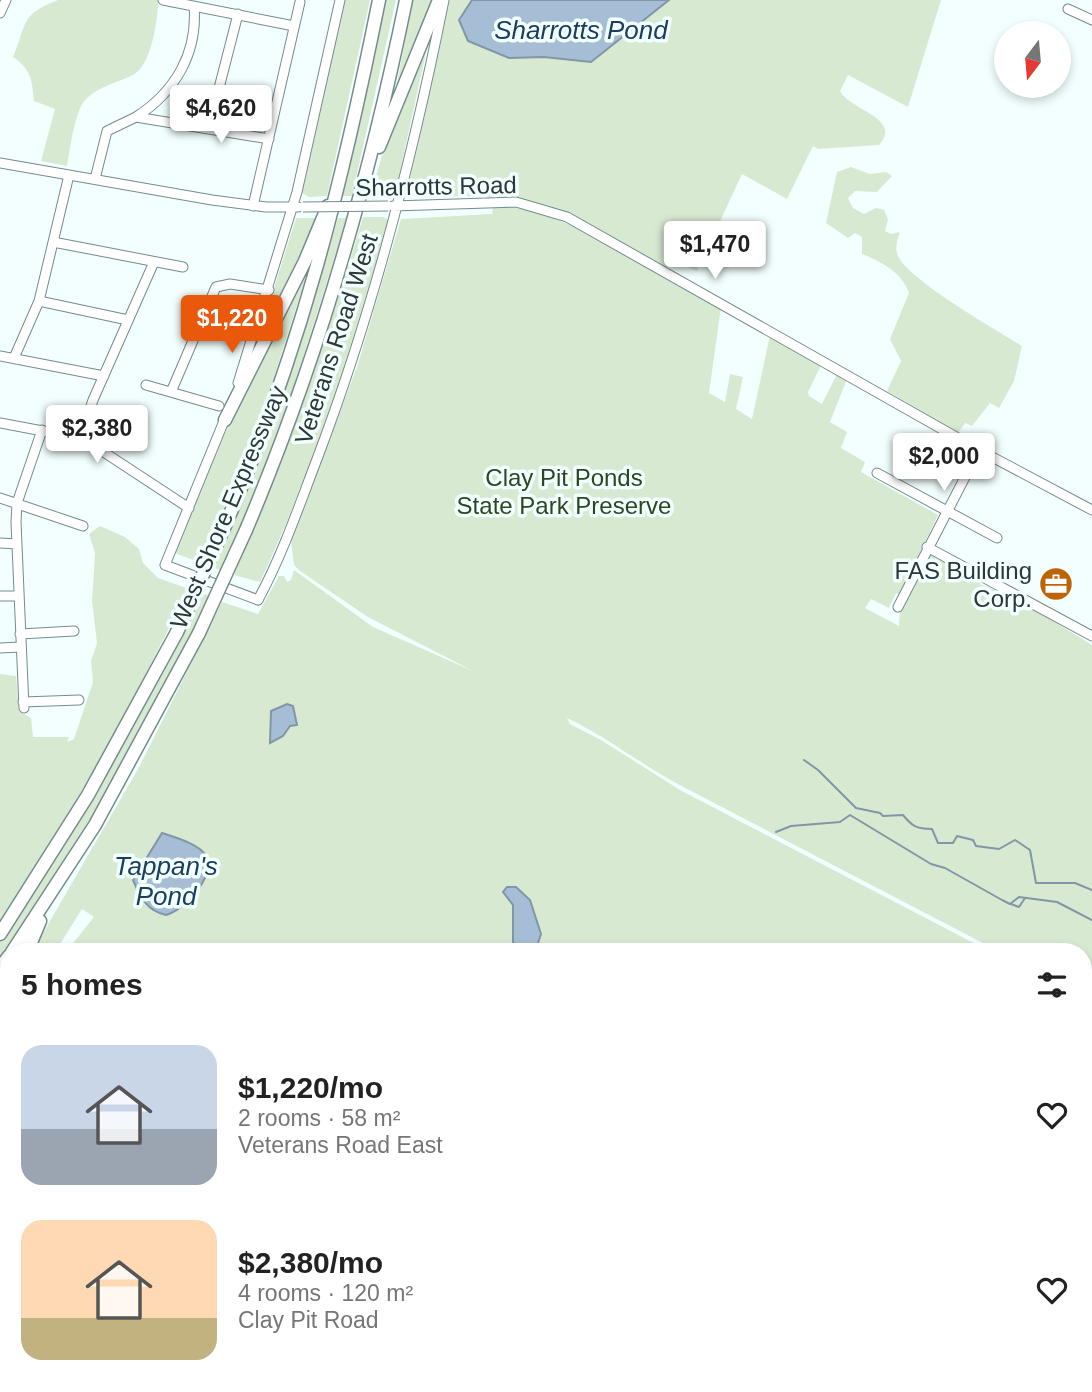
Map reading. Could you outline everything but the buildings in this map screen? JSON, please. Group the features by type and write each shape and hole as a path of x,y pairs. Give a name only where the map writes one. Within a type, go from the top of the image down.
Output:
{"highway":[{"name":"West Shore Expressway","path":"0,934 88,795 177,632 224,528 269,417 307,305 339,193 379,0"},
{"name":"West Shore Expressway","path":"18,943 53,892 140,746 199,634 246,530 296,401 337,277 376,132 406,0"},
{"path":"337,277 354,234 380,145 441,0"},
{"path":"225,420 315,238 353,125"},
{"path":"31,943 53,892"}],"street":[{"path":"0,13 6,0"},
{"path":"163,0 295,26"},
{"path":"0,423 80,439 109,454 189,508 225,420 298,207 340,0"},
{"name":"Veterans Road West","path":"189,508 166,565 258,600 292,523 334,415 393,206 441,0"},
{"path":"253,206 300,2"},
{"path":"95,179 107,131 136,117 167,92 182,69 192,43 194,6"},
{"path":"1068,9 1092,20"},
{"path":"209,127 238,15"},
{"path":"136,117 269,139"},
{"name":"Sharrotts Road","path":"0,163 253,206 393,206 516,202 558,214 648,261 979,450 1092,510"},
{"path":"14,358 39,301 69,174"},
{"path":"53,242 183,267"},
{"path":"80,439 153,262"},
{"path":"171,392 216,287 230,284 270,290"},
{"path":"39,301 128,320"},
{"path":"0,356 104,376"},
{"path":"146,385 219,406"},
{"path":"42,430 17,503 16,544 24,705 79,700"},
{"path":"898,607 979,450"},
{"path":"877,473 997,538"},
{"path":"0,498 83,526"},
{"path":"0,544 16,544"},
{"path":"927,547 1092,636"},
{"path":"0,596 18,596"},
{"path":"20,634 74,631"},
{"path":"0,648 20,647"}],"green space":[{"path":"58,0 158,0 155,29 145,62 133,75 97,91 82,104 73,130 67,166 41,161 55,109 34,101 29,76 24,66 13,57 26,21 37,10"},
{"path":"345,0 370,0 327,196 309,197 302,193"},
{"path":"386,0 396,0 352,196 342,196"},
{"path":"413,0 435,0 395,94"},
{"path":"448,0 941,0 908,107 848,75 840,91 880,121 885,128 885,136 879,145 818,149 813,146 787,199 742,174 697,271 676,262 664,268 564,213 543,205 499,197 499,191 493,197 406,195"},
{"path":"426,53 395,194 370,195 389,133"},
{"path":"851,167 870,174 886,172 892,176 877,192 855,191 848,198 853,208 864,214 876,208 884,210 888,219 885,231 891,234 900,232 897,251 907,268 956,305 1022,346 1014,381 999,408 990,403 972,426 965,423 958,433 887,391 901,361 890,339 909,293 896,273 862,254 862,237 855,233 848,238 826,223 837,172"},
{"name":"Clay Pit Ponds State Park Preserve","path":"493,206 521,209 580,229 721,307 709,393 725,402 730,374 743,377 736,409 752,419 770,335 821,365 808,392 809,396 822,404 837,374 847,379 830,422 847,432 841,448 865,462 861,472 938,515 900,595 896,593 889,608 871,599 865,608 899,626 900,607 928,554 933,554 963,570 982,585 1019,600 1092,645 1092,943 983,943 674,782 567,718 570,724 601,740 680,790 974,943 73,943 94,917 82,909 61,943 37,943 138,769 222,602 258,614 279,576 284,576 287,582 291,580 294,570 373,627 473,671 368,617 300,571 294,565 291,541 357,367 401,219 492,214"},
{"path":"363,217 383,217 389,220 362,313 316,449 260,582 234,575 304,398"},
{"path":"296,218 319,218 254,352"},
{"path":"338,218 347,218 284,418 222,571 213,567 298,349"},
{"path":"312,258 264,408 202,563 177,554 175,552 229,423"},
{"path":"100,526 125,537 139,549 143,563 158,578 189,589 106,752 0,921 0,674 16,676 19,711 31,718 33,737 69,737 67,742 74,739 93,682 91,661 97,643 92,601 95,553 89,534"},
{"path":"202,593 211,596 109,789 11,943 0,943 0,942 115,760"}],"water":[{"name":"Sharrotts Pond","path":"472,0 669,0 591,62 544,57 509,58 468,41 459,20"},
{"path":"287,704 293,706 297,725 290,726 283,736 270,743 271,711"},
{"name":"Tappan's Pond","path":"162,833 198,848 206,856 208,864 196,892 181,907 166,915 145,902 133,880"},
{"path":"507,887 516,887 530,900 541,934 538,943 513,943 513,905 503,892"}],"waterway":[{"path":"804,760 818,770 856,808 883,816 903,815 915,826 932,829 938,843 953,843 957,836 973,840 976,846 999,849 1015,840 1030,850 1036,883 1075,883 1092,890"},
{"path":"776,832 791,826 840,822 850,815 931,864 945,868 1010,904 1019,897 1057,902 1092,920"},
{"path":"1011,904 1019,907 1025,898"}],"place":[{"name":"FAS Building Corp.","path":"1056,584"}]}
